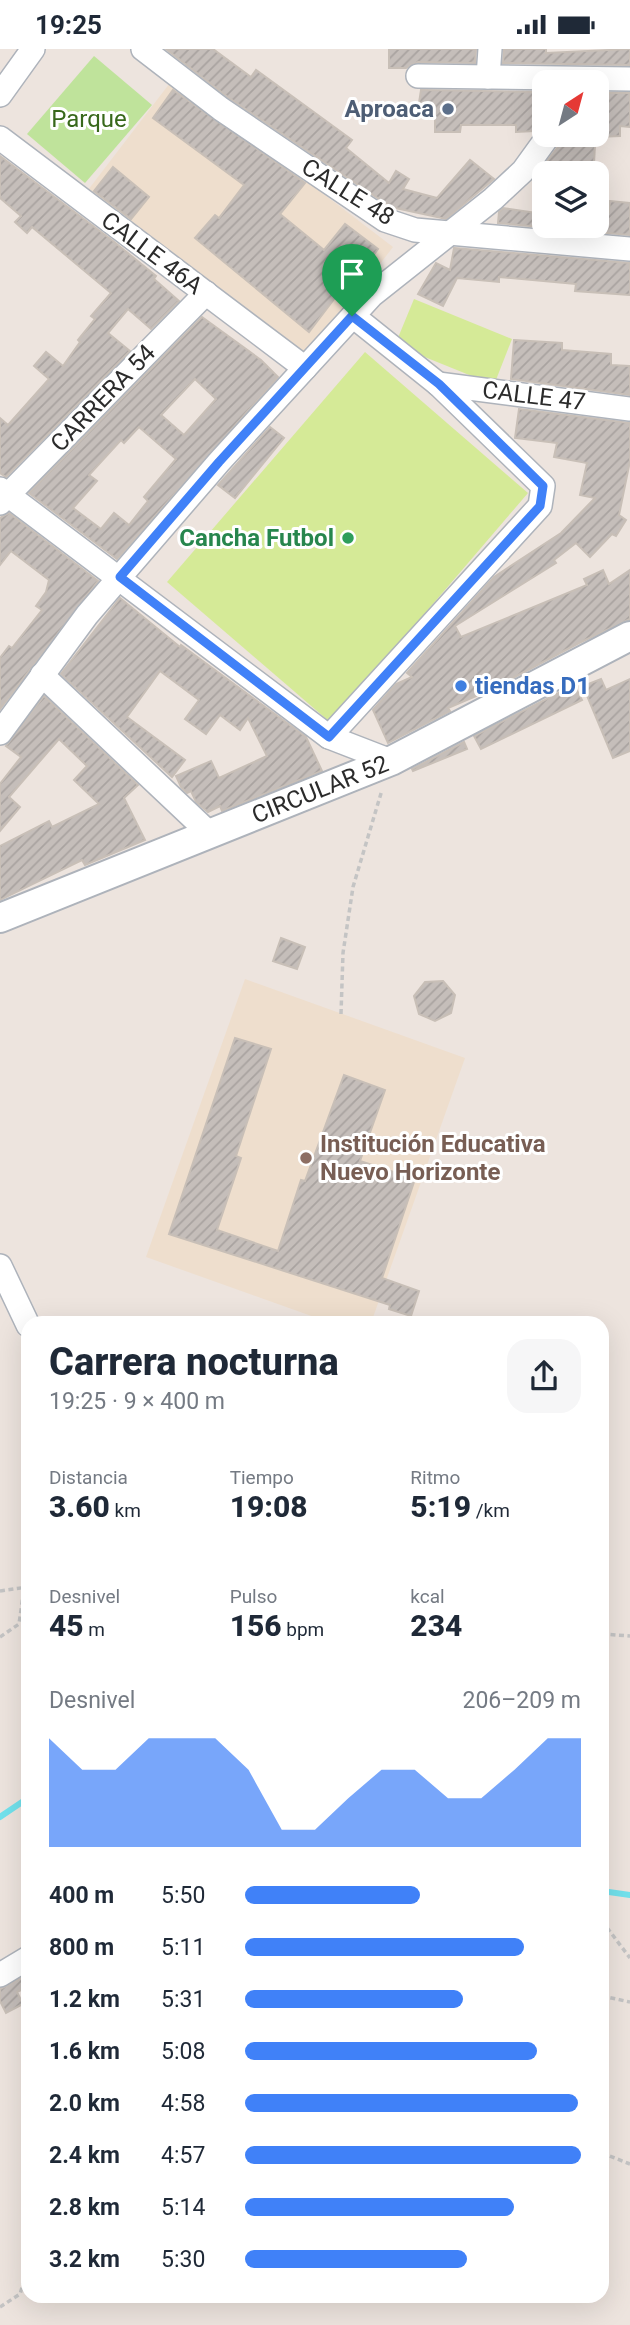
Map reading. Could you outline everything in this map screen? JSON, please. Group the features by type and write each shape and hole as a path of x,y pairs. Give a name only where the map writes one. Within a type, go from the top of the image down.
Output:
{"street":[{"path":"0,95 33,49"},
{"name":"CALLE 48","path":"143,49 221,109 384,220 415,230 630,249"},
{"path":"488,76 490,49"},
{"path":"418,76 532,78"},
{"path":"609,79 630,79"},
{"name":"CALLE 46A","path":"0,138 305,368"},
{"path":"0,733 120,577 352,316 372,295 523,171 540,147"},
{"name":"CARRERA 54","path":"3,496 206,293"},
{"path":"329,737 540,506 543,486 439,384 352,316"},
{"name":"CALLE 47","path":"439,384 630,409"},
{"path":"3,496 120,577 329,737 391,761"},
{"name":"CIRCULAR 52","path":"0,918 208,832 391,761 629,639"},
{"path":"42,675 208,832"},
{"path":"0,1266 24,1316"},
{"path":"0,1975 21,1962"}],"path":[{"path":"341,1014 343,953 353,887 391,761"},
{"path":"0,1591 21,1588"},
{"path":"0,1637 19,1624 21,1610"},
{"path":"609,1634 630,1636"},
{"path":"609,1930 630,1958"},
{"path":"609,1998 630,2002"},
{"path":"609,2156 630,2164"},
{"path":"0,2307 21,2291"}],"shaded area":[{"path":"173,79 393,247 308,358 88,190"},
{"name":"Institución Educativa Nuevo Horizonte","path":"245,979 465,1058 373,1316 311,1316 146,1257"}],"green space":[{"name":"Parque","path":"94,56 152,105 85,183 27,134"},
{"path":"414,299 512,339 494,385 395,345"},
{"name":"Cancha Futbol","path":"365,352 528,493 331,723 167,582"}],"building":[{"path":"166,49 213,49 251,77 256,70 352,140 346,148 389,183 396,171 409,179 403,189 437,198 470,160 494,179 446,219 391,207 229,98"},
{"path":"389,49 476,49 475,63 418,62 406,68 389,68"},
{"path":"504,49 546,49 546,53 630,49 630,65 503,63"},
{"path":"173,90 305,183 280,214 324,250 345,224 378,249 367,264 363,261 309,332 195,238 215,215 219,218 244,185 153,118"},
{"path":"421,90 532,92 532,131 516,132 516,125 461,125 460,132 435,132 435,105 419,103"},
{"path":"609,93 630,93 630,127 620,126 620,136 609,136"},
{"path":"558,147 595,147 594,161 547,161"},
{"path":"0,156 113,241 156,276 154,279 179,301 151,329 128,309 108,333 130,351 6,477 0,473 0,418 8,425 49,379 34,366 46,352 63,366 80,342 78,340 95,319 91,316 111,293 32,227 27,233 15,222 21,216 0,198"},
{"path":"113,167 149,197 131,219 94,191"},
{"path":"610,201 630,203 630,235 609,233"},
{"path":"503,208 532,212 532,226 498,223 499,212"},
{"path":"454,248 630,263 630,295 575,291 576,284 499,277 499,282 457,278 443,306 418,294 436,263 450,270"},
{"path":"202,317 261,360 278,377 117,559 29,493","holes":["195,379 216,399 184,435 161,415","139,427 176,459 144,497 148,501 129,525 114,513 101,529 73,508 97,481 89,475 121,440 124,443"]},
{"path":"514,340 562,343 562,350 611,354 611,365 630,366 630,395 511,379"},
{"path":"519,409 630,423 630,461 619,515 626,520 616,536 612,534 590,557 576,543 554,560 556,563 455,626 461,637 587,585 584,579 603,570 609,584 630,570 630,619 490,690 448,708 450,711 388,743 373,710 396,684 412,677 407,673 494,577 561,533 595,498 580,495 587,463 554,457 557,443 515,438"},
{"path":"270,427 284,438 235,498 218,485"},
{"path":"9,513 98,581 0,709 0,658 9,646 12,648 42,610 36,606 46,592 49,580 11,551 0,565 0,518"},
{"path":"120,598 180,647 181,645 306,737 322,771 222,811 220,806 208,812 196,802 191,791 187,793 181,787 176,776 211,761 219,778 267,756 248,718 240,730 220,715 206,734 185,719 199,700 160,671 127,717 185,760 172,777 61,674"},
{"path":"601,679 606,690 630,679 630,751 613,758 583,686"},
{"path":"574,685 582,700 481,749 474,736"},
{"path":"44,696 138,785 124,798 145,840 85,865 82,860 0,900 0,846 49,821 52,827 99,804 74,780 87,766 59,739 9,797 20,807 0,831 0,784 21,757 6,746"},
{"path":"464,742 467,749 413,771 412,769"},
{"path":"281,938 305,947 297,969 273,961"},
{"path":"443,981 455,995 451,1013 435,1021 419,1014 414,996 425,982"},
{"path":"235,1038 271,1049 236,1156 241,1158 217,1230 278,1251 301,1180 305,1181 344,1075 385,1090 360,1161 415,1179 382,1278 419,1291 411,1316 389,1309 390,1305 169,1234"},
{"path":"21,1978 21,1990 17,1992 21,2005 6,2013 0,2001 0,1989"}],"waterway":[{"path":"0,1817 21,1803"},
{"path":"609,1892 630,1895"}],"place":[{"name":"Aproaca","path":"448,109"},
{"name":"Cancha Futbol","path":"348,538"},
{"name":"tiendas D1","path":"461,686"},
{"name":"Institución Educativa Nuevo Horizonte","path":"306,1158"}],"route":[{"path":"352,316 439,384 543,486 540,506 329,737 120,577 219,462 352,316"}]}
